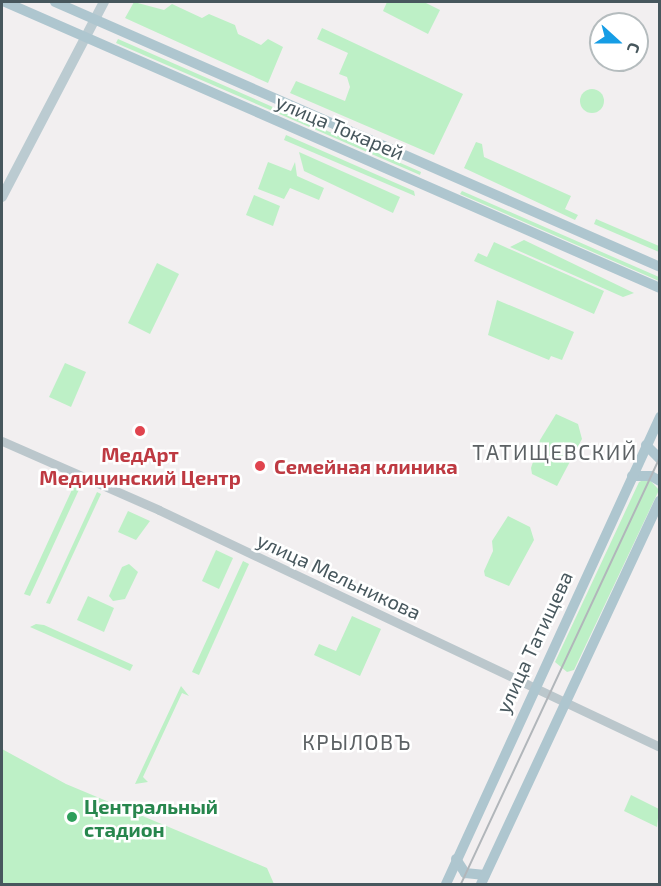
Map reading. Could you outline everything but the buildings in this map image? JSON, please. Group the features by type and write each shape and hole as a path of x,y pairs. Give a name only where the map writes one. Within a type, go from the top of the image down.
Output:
{"main road":[{"name":"улица Токарей","path":"5,2 660,288"},
{"name":"улица Токарей","path":"55,2 660,267"},
{"path":"2,197 104,2"},
{"name":"улица Татищева","path":"446,885 533,688 660,417"},
{"path":"646,445 660,459"},
{"path":"632,476 660,481"},
{"path":"456,859 465,873 483,880 660,501"}],"street":[{"name":"улица Мельникова","path":"2,441 159,510 660,747"}],"green space":[{"path":"134,2 164,10 172,4 202,18 209,14 235,25 238,34 261,45 268,39 283,47 268,83 125,18"},
{"path":"387,2 424,2 440,10 428,34 383,11"},
{"path":"322,28 463,94 434,155 290,93 296,81 345,101 350,87 347,77 339,74 348,53 317,39"},
{"path":"118,39 421,172 420,175 116,43"},
{"path":"592,89 597,90 603,96 603,106 597,112 592,113 587,112 581,106 580,101 581,96 587,90"},
{"path":"286,135 414,191 415,196 284,140"},
{"path":"476,142 482,144 484,157 571,196 565,209 578,215 575,220 464,168"},
{"path":"299,152 400,197 393,213 304,171"},
{"path":"268,162 291,171 295,162 297,176 324,188 319,200 290,188 284,199 258,189"},
{"path":"462,191 659,277 659,281 460,194"},
{"path":"254,195 280,206 273,226 246,215"},
{"path":"596,219 659,246 659,252 594,224"},
{"path":"524,240 634,293 623,297 510,247"},
{"path":"494,242 604,291 594,314 474,261 478,253 487,257"},
{"path":"157,263 179,274 150,334 128,323"},
{"path":"497,300 574,332 562,360 551,356 549,360 488,335"},
{"path":"65,363 86,372 71,407 49,397"},
{"path":"556,414 578,424 582,439 557,486 532,474 531,468 540,440"},
{"path":"648,478 659,490 574,670 567,672 555,662 639,482"},
{"path":"76,481 82,483 30,596 24,594"},
{"path":"97,492 101,494 50,604 46,603"},
{"path":"128,511 150,521 136,540 118,532"},
{"path":"508,516 530,527 534,540 509,586 485,576 484,571 493,551 492,541"},
{"path":"216,550 233,558 219,589 202,581"},
{"path":"243,561 249,564 199,675 192,672"},
{"path":"129,564 138,572 125,599 113,601 109,596 122,567"},
{"path":"88,596 114,608 104,632 77,620"},
{"path":"352,616 381,629 360,676 314,655 319,644 336,651"},
{"path":"36,624 44,625 133,665 130,671 30,627"},
{"path":"181,686 189,696 182,693 143,777 148,782 135,784"},
{"name":"Центральный стадион","path":"2,749 66,784 267,868 274,884 2,884"},
{"path":"631,795 659,809 657,827 624,811"}],"tram line":[{"path":"461,884 660,457"}],"place":[{"name":"МедАрт Медицинский Центр","path":"140,431"},
{"name":"Семейная клиника","path":"260,466"},
{"name":"Центральный стадион","path":"72,817"}],"district":[{"name":"ТАТИЩЕВСКИЙ","path":"555,452"},
{"name":"КРЫЛОВЪ","path":"357,742"}]}
